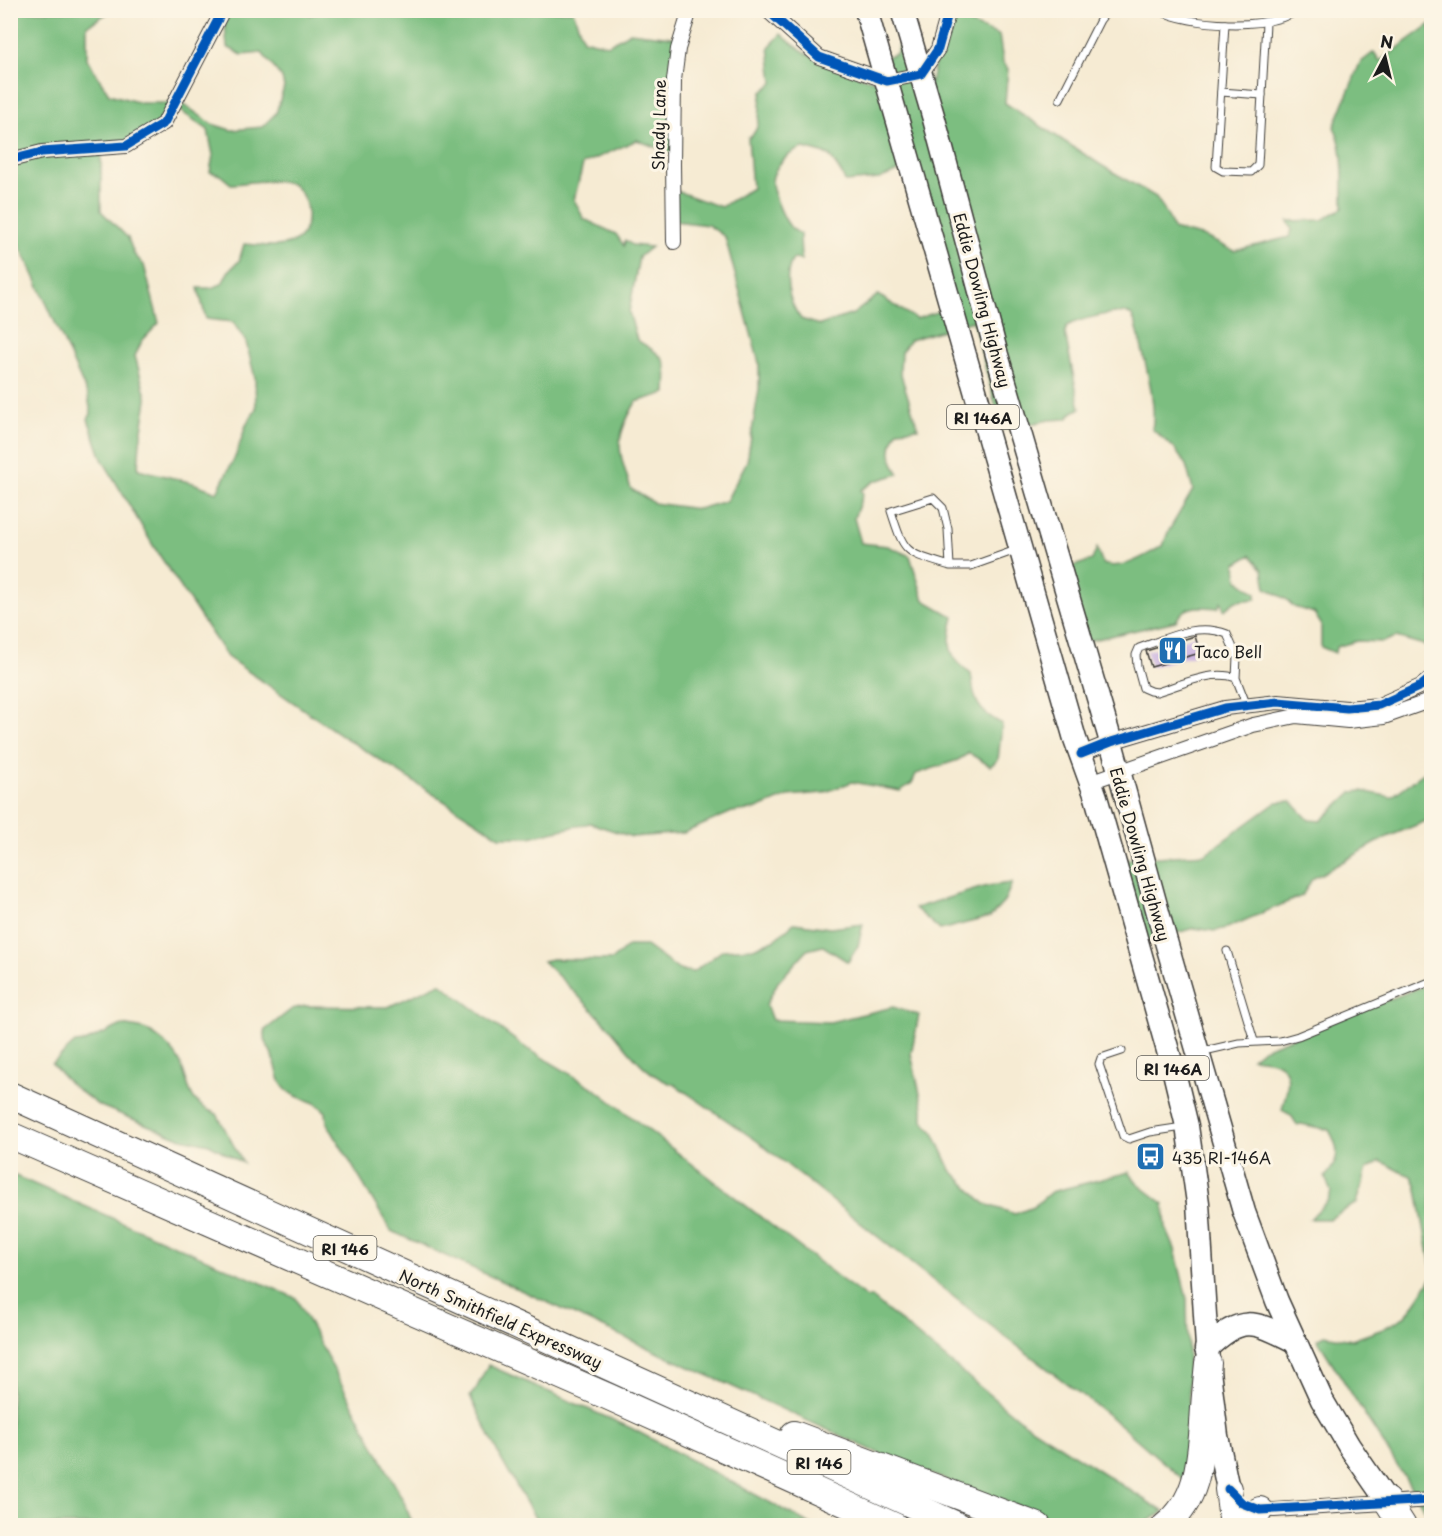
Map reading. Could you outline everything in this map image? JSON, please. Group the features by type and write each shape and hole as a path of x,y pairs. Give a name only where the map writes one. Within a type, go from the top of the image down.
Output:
{"highway":[{"name":"North Smithfield Expressway","path":"10,1095 959,1526"},
{"name":"North Smithfield Expressway","path":"10,1136 683,1430 895,1526"},
{"path":"1165,1526 1182,1508 1196,1480 1200,1462 1207,1356"},
{"path":"679,1399 770,1424 1038,1526"},
{"path":"683,1430 724,1455 856,1526"},
{"name":"RI 146A","path":"1228,1489 1235,1526"},
{"name":"RI 146A","path":"1387,1501 1403,1526"},
{"path":"1235,1526 1244,1518 1260,1510"}],"main road":[{"name":"Eddie Dowling Highway","path":"866,10 1174,1072 1187,1126 1198,1203 1207,1356"},
{"name":"Eddie Dowling Highway","path":"902,10 997,355 1111,742 1251,1233 1294,1341 1337,1427 1387,1501"},
{"path":"1207,1356 1222,1334 1242,1324 1268,1328 1294,1341"},
{"name":"RI 146A","path":"1207,1356 1228,1489"}],"street":[{"path":"10,160 42,152 126,146 164,123 224,10"},
{"name":"Shady Lane","path":"674,242 675,80 678,49 690,10"},
{"path":"767,10 819,57 887,81 921,74 938,49 949,10"},
{"path":"1080,754 1111,742 1225,708 1278,702 1347,708 1380,705 1421,686 1431,677"},
{"path":"1090,782 1253,725 1296,716 1348,722 1384,717 1431,700"},
{"path":"1247,706 1253,725"},
{"path":"1228,1489 1242,1503 1260,1510 1431,1500"}],"lane":[{"path":"1060,99 1100,20 1108,10"},
{"path":"1157,10 1169,16 1225,24 1266,23 1299,10"},
{"path":"1225,24 1216,167 1223,171 1251,172 1258,165 1266,23"},
{"path":"1221,92 1262,95"},
{"path":"950,566 948,529 943,508 933,498 891,510 901,542 913,555 950,566 971,566 1021,548"},
{"path":"1236,678 1216,675 1157,692 1150,691 1143,688 1136,655 1139,648 1197,628 1227,634 1237,657 1236,678 1247,706"},
{"path":"1227,951 1254,1041"},
{"path":"1198,1053 1239,1043 1280,1041 1298,1036 1431,981"},
{"path":"1122,1051 1101,1058 1100,1064 1123,1136 1129,1139 1149,1132 1187,1126"}],"green space":[{"path":"307,10 310,15 325,10 573,11 583,39 608,45 630,32 680,38 673,154 637,140 583,164 574,200 584,219 616,234 624,246 625,240 632,245 651,247 639,257 629,312 637,340 663,360 666,372 666,393 636,402 624,426 620,445 621,454 631,489 654,503 698,509 726,501 747,461 759,389 759,363 725,237 708,225 674,221 674,190 721,207 752,188 748,138 758,124 762,92 773,83 769,47 781,34 816,59 882,83 883,57 896,54 904,27 931,83 945,11 971,11 970,24 999,35 1003,62 1008,69 1005,103 1101,165 1156,197 1173,229 1205,237 1234,251 1289,237 1292,230 1288,221 1322,220 1343,208 1342,156 1334,127 1360,63 1374,52 1380,61 1431,24 1431,647 1396,637 1383,642 1357,641 1336,647 1335,653 1321,647 1321,624 1314,613 1294,607 1286,599 1266,588 1263,570 1251,555 1236,564 1238,580 1256,593 1256,599 1236,601 1224,610 1221,602 1218,608 1194,607 1184,611 1176,621 1079,643 1059,571 1092,560 1097,548 1103,564 1111,566 1134,561 1163,546 1168,532 1193,490 1186,465 1174,448 1152,429 1153,405 1148,377 1136,324 1131,315 1109,314 1067,326 1065,333 1080,409 1074,411 1067,419 1049,420 1002,430 973,321 910,340 901,352 900,372 918,428 898,430 891,452 893,463 899,474 875,481 861,490 863,494 854,518 861,543 888,546 910,556 924,600 954,617 950,635 953,656 971,674 978,704 987,714 1002,724 998,760 990,766 969,753 958,760 916,774 912,783 900,791 852,782 823,793 788,796 757,809 732,812 684,833 632,837 590,823 530,837 500,837 341,735 227,657 154,547 102,459 88,419 91,414 88,396 11,228 11,11 111,11 87,26 87,59 109,94 141,103 177,103 186,106 212,124 231,130 262,127 276,113 284,87 282,78 262,53 242,55 227,47 224,15 220,11","holes":["175,109 208,130 213,155 210,172 220,175 231,184 270,181 291,184 302,195 307,213 305,230 294,242 276,246 244,244 239,261 228,272 222,284 211,288 198,288 206,319 233,322 246,342 255,378 256,409 246,425 236,455 217,492 193,483 138,469 147,400 135,356 142,341 159,323 144,265 134,254 128,238 101,211 101,155 127,151","804,148 829,155 845,182 879,179 911,166 951,307 916,319 878,295 853,314 820,325 801,319 788,290 788,274 793,259 801,260 800,234 790,226 784,216 775,197 772,181 779,164 793,152"]},
{"path":"1431,769 1431,819 1385,838 1312,879 1302,896 1227,928 1214,931 1194,928 1135,945 1125,859 1205,854 1277,802 1291,801 1309,820 1321,821 1352,792 1362,791 1391,797"},
{"path":"1012,883 1004,902 990,917 940,930 915,908 987,886"},
{"path":"794,923 830,928 863,924 858,946 848,962 823,946 807,950 778,982 766,1005 772,1020 830,1022 893,1007 919,1015 911,1054 923,1107 923,1121 934,1133 951,1170 985,1204 1015,1214 1033,1207 1051,1192 1129,1172 1138,1184 1164,1204 1166,1228 1175,1249 1187,1299 1190,1460 1185,1481 1113,1419 964,1305 757,1141 675,1085 664,1081 645,1068 606,1024 543,961 552,959 612,960 628,946 646,946 679,970 693,972 723,950 753,948 774,940"},
{"path":"440,983 523,1046 594,1088 842,1280 867,1298 872,1298 1020,1420 1164,1512 1142,1525 1067,1525 898,1462 391,1231 327,1123 326,1112 313,1102 292,1094 283,1086 266,1042 265,1030 292,1009 305,1006 388,1007"},
{"path":"1431,983 1431,1266 1416,1184 1411,1176 1380,1161 1367,1169 1357,1203 1329,1219 1310,1219 1328,1200 1331,1192 1325,1177 1336,1160 1335,1143 1329,1130 1297,1125 1291,1115 1282,1110 1288,1084 1286,1071 1282,1066 1271,1060 1252,1058 1263,1049"},
{"path":"122,1025 146,1030 174,1053 180,1062 191,1093 200,1104 217,1114 243,1163 209,1144 177,1137 98,1105 69,1083 52,1064 75,1043 85,1042"},
{"path":"11,1174 296,1298 404,1502 413,1525 11,1525"},
{"path":"1431,1279 1431,1519 1317,1339 1325,1335 1352,1340 1383,1329 1406,1316"},
{"path":"488,1365 631,1428 812,1525 539,1525 502,1461 470,1396"}],"building":[{"name":"Taco Bell","path":"1195,636 1200,653 1151,667 1146,651"}],"cycle path":[{"path":"10,160 42,152 126,146 164,123 223,10"},
{"path":"767,10 819,57 887,81 921,74 938,49 949,10"},
{"path":"1081,754 1111,742 1225,708 1278,702 1347,708 1379,705 1421,686 1432,677"},
{"path":"1228,1489 1242,1503 1260,1510 1432,1500"}],"place":[{"name":"Taco Bell","path":"1173,651"},
{"name":"435 RI-146A","path":"1151,1157"}]}
